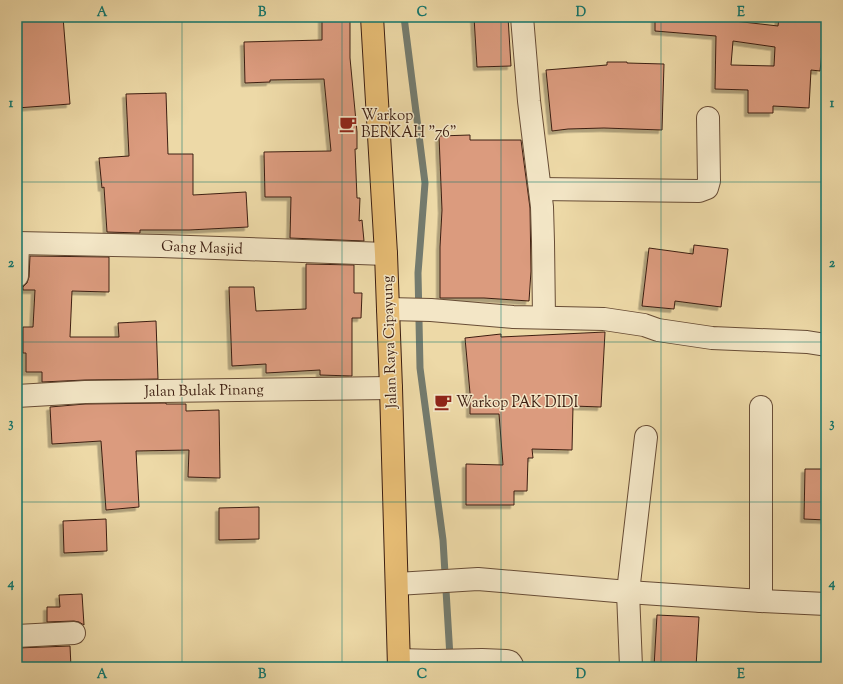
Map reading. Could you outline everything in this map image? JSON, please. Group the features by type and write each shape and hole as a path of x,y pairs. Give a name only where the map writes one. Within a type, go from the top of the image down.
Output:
{"main road":[{"name":"Jalan Raya Cipayung","path":"372,17 386,254 392,309 391,388 399,663"}],"street":[{"path":"522,17 529,101 542,207 544,242 544,317"},
{"path":"540,189 699,191 707,188 709,181 708,118"},
{"name":"Gang Masjid","path":"17,243 161,246 386,254"},
{"path":"17,243 17,276"},
{"path":"392,309 431,310 513,317 604,319 644,325 658,330 712,338 807,342 826,345"},
{"name":"Jalan Bulak Pinang","path":"17,396 85,392 391,388"},
{"path":"761,407 761,601"},
{"path":"631,667 628,592 646,437"},
{"path":"397,584 478,579 628,592 826,604"},
{"path":"17,636 74,633"},
{"path":"399,663 482,660 506,661 510,662 512,667"}],"building":[{"path":"17,17 63,17 70,104 17,108"},
{"path":"322,17 350,17 350,58 357,132 357,149 355,149 357,198 360,198 359,221 362,220 364,241 290,238 291,197 265,197 264,152 331,151 324,79 270,80 270,82 245,83 244,42 322,40"},
{"path":"474,17 508,17 511,66 477,67"},
{"path":"655,17 735,17 734,21 778,26 779,17 823,17 822,34 824,34 820,71 811,70 809,108 773,106 773,113 748,113 748,90 715,89 716,36 655,31","holes":["733,41 775,47 774,66 731,65"]},
{"path":"607,62 664,64 662,130 604,128 552,131 546,70 607,65"},
{"path":"166,93 168,154 193,154 193,195 246,192 248,227 189,230 140,230 140,233 107,232 104,187 102,188 99,158 129,156 126,94"},
{"path":"470,135 470,140 521,140 530,208 531,271 529,301 484,298 440,298 442,210 439,136"},
{"path":"694,245 728,249 721,307 675,301 674,309 642,306 649,248 693,254"},
{"path":"30,256 109,257 109,292 72,291 70,337 119,337 118,323 156,321 158,379 42,382 42,372 26,372 26,353 23,353 23,327 33,327 35,290 23,290 23,287 27,283 29,277"},
{"path":"306,264 354,265 354,293 362,293 361,318 352,318 352,376 320,375 320,370 266,373 266,364 232,366 229,287 254,287 256,311 306,309"},
{"path":"605,332 601,407 573,406 572,450 532,449 533,458 528,458 527,491 514,491 514,505 466,505 466,464 503,465 499,414 470,414 470,393 465,338 501,334 501,337"},
{"path":"85,404 186,404 186,411 219,410 220,478 188,477 189,450 136,451 139,507 106,510 101,441 52,444 50,407"},
{"path":"805,469 826,469 826,520 804,519"},
{"path":"259,507 259,539 219,540 219,508"},
{"path":"106,519 107,551 64,553 63,521"},
{"path":"82,594 84,625 74,621 47,622 47,607 60,607 59,595"},
{"path":"657,615 699,617 696,667 654,667"},
{"path":"70,646 71,667 17,667 17,648"}],"waterway":[{"path":"404,17 425,183 418,273 420,368 443,540 450,657"}],"place":[{"name":"Warkop BERKAH \"76\"","path":"348,124"},
{"name":"Warkop PAK DIDI","path":"443,402"}]}
